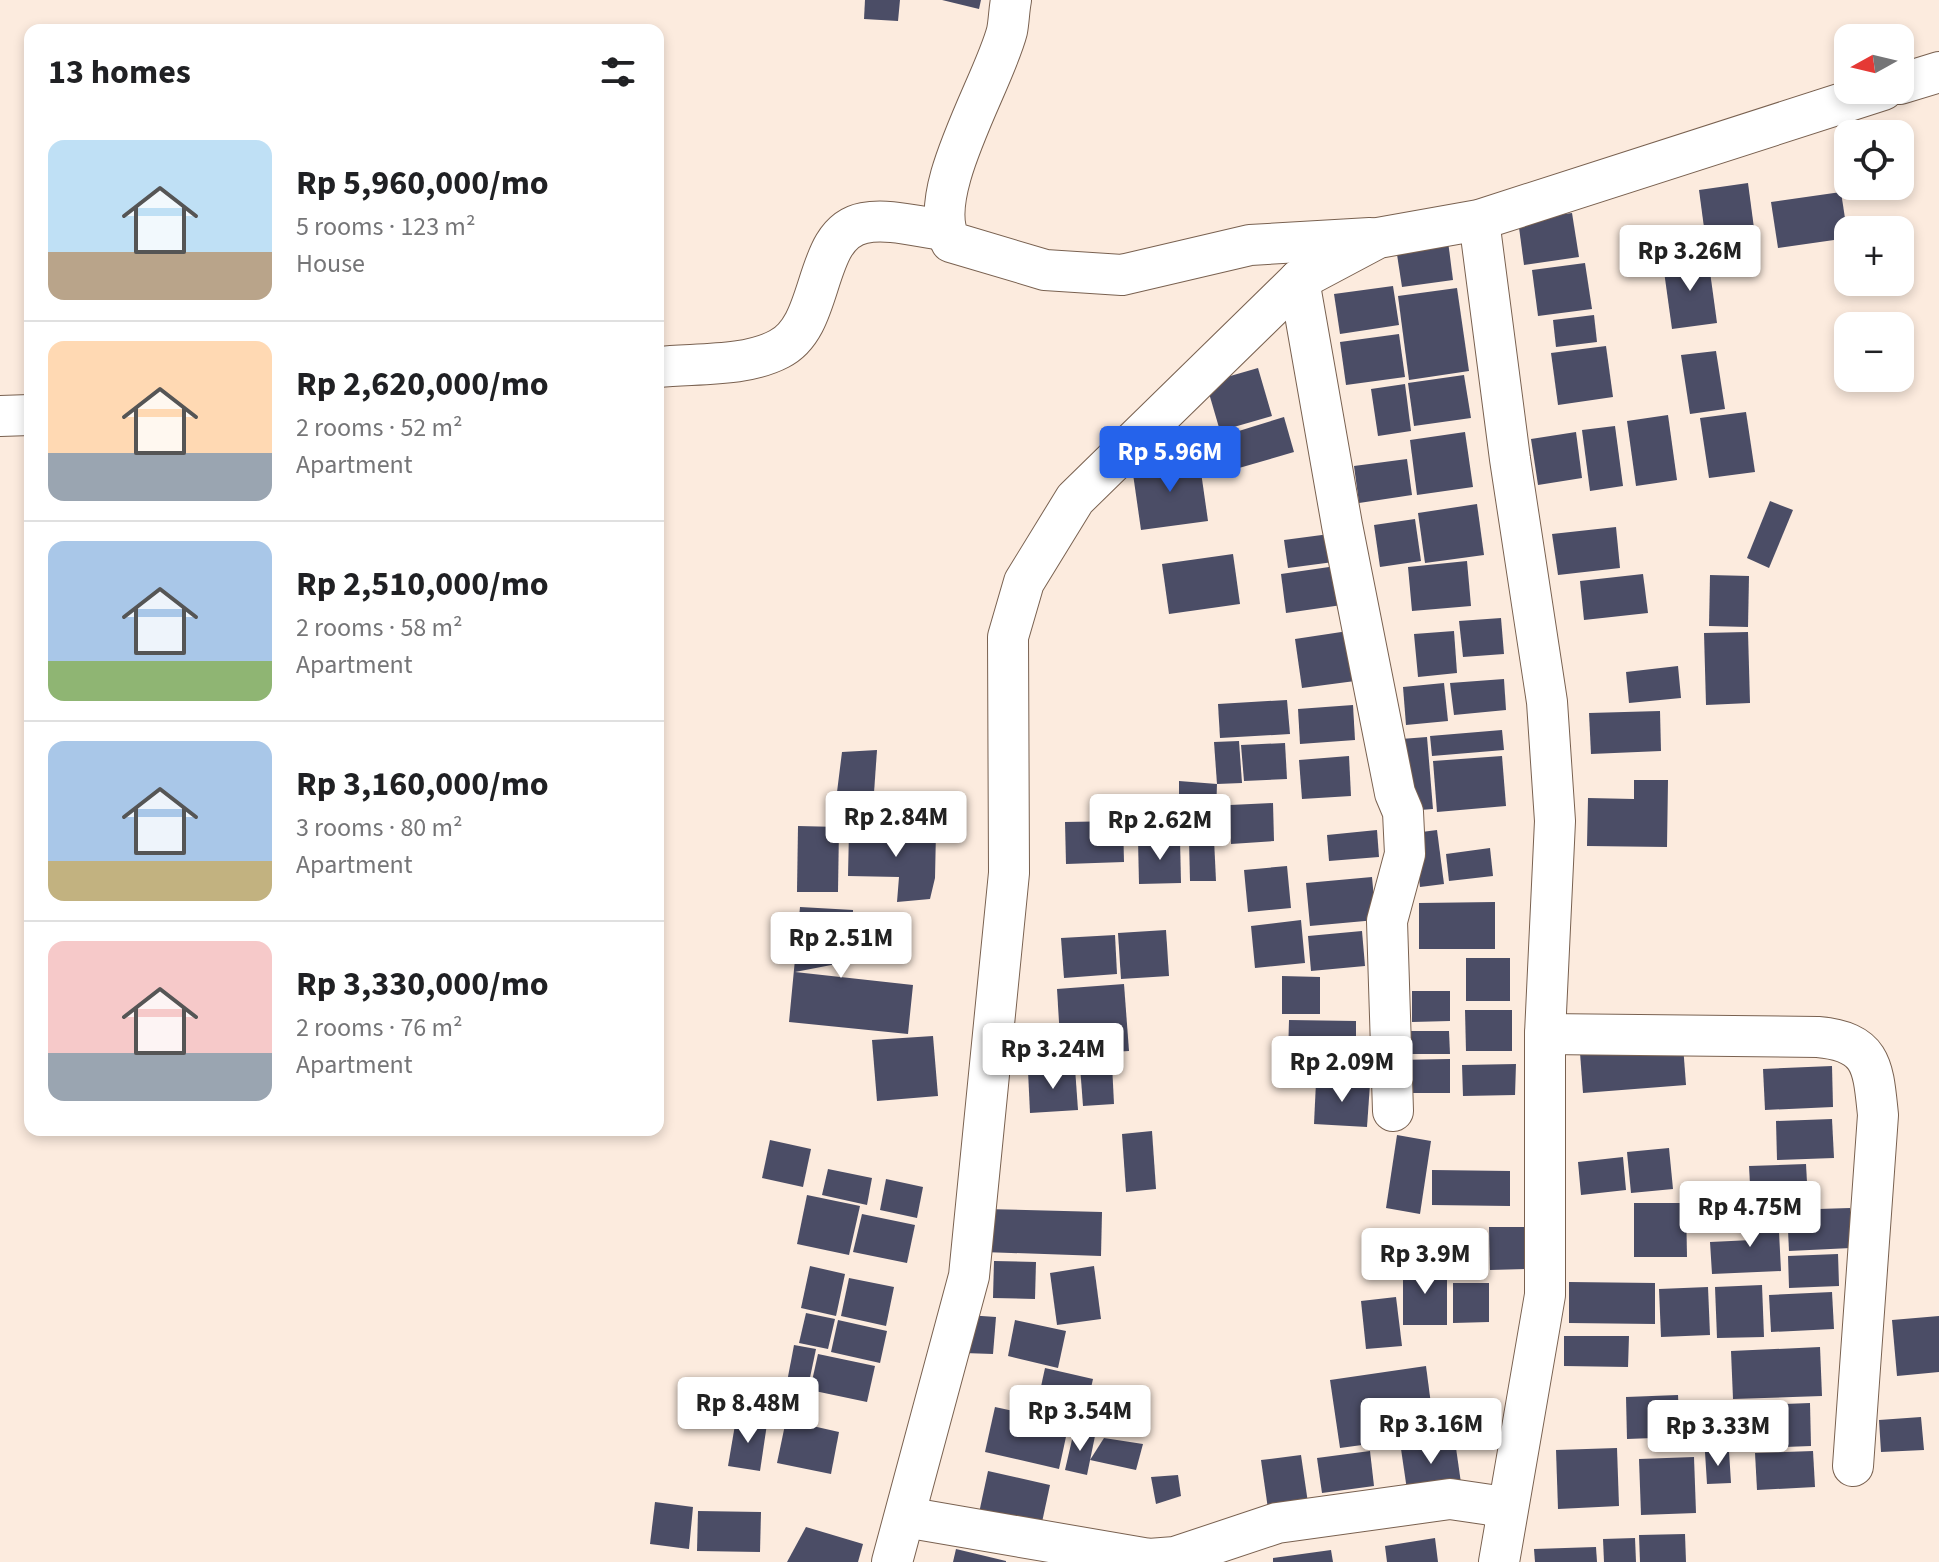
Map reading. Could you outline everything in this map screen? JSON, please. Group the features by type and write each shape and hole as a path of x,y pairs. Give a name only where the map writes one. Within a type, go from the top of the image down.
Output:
{"street":[{"path":"1011,0 1007,31 946,192 944,230 951,242 979,253 1045,270 1122,275 1250,245 1378,238 1479,220 1839,104"},
{"path":"1914,80 1939,72"},
{"path":"1479,220 1510,459 1547,702 1555,821 1545,1034 1545,1295 1534,1370 1505,1513 1499,1562"},
{"path":"664,366 748,358 779,349 794,338 808,314 833,246 841,235 854,226 867,222 944,230"},
{"path":"892,1562 969,1276 1009,873 1008,637 1014,609 1034,561 1075,499 1299,280 1378,238"},
{"path":"1299,280 1342,525 1395,793 1403,812 1405,854 1387,921 1393,1111"},
{"path":"0,416 24,415"},
{"path":"1545,1034 1818,1037 1841,1039 1861,1050 1872,1066 1878,1115 1853,1466"},
{"path":"905,1517 1149,1559 1175,1557 1277,1523 1450,1499 1483,1503 1505,1513"}],"building":[{"path":"865,0 900,0 898,21 864,19"},
{"path":"942,0 981,0 979,9"},
{"path":"1748,183 1756,243 1707,250 1699,190"},
{"path":"1834,193 1834,200 1842,200 1845,216 1834,216 1834,240 1778,248 1771,202"},
{"path":"1572,213 1579,257 1524,265 1518,220"},
{"path":"1448,241 1453,280 1402,287 1396,248"},
{"path":"1708,257 1717,323 1672,329 1663,264"},
{"path":"1585,263 1592,309 1538,316 1532,270"},
{"path":"1393,286 1399,325 1340,334 1334,294"},
{"path":"1457,288 1469,371 1409,380 1398,296"},
{"path":"1594,315 1597,342 1556,347 1553,320"},
{"path":"1399,334 1405,377 1346,385 1340,342"},
{"path":"1606,346 1613,397 1558,405 1551,353"},
{"path":"1716,351 1725,409 1690,414 1681,355"},
{"path":"1258,368 1272,416 1220,431 1206,383"},
{"path":"1464,375 1471,418 1414,426 1408,383"},
{"path":"1405,384 1411,431 1378,436 1371,389"},
{"path":"1746,412 1755,472 1709,478 1700,418"},
{"path":"1668,415 1677,480 1636,486 1627,421"},
{"path":"1284,417 1294,452 1239,468 1229,434"},
{"path":"1615,426 1623,486 1590,491 1582,430"},
{"path":"1465,432 1473,487 1417,495 1410,440"},
{"path":"1576,432 1582,478 1538,485 1531,439"},
{"path":"1199,458 1208,521 1141,530 1132,467"},
{"path":"1407,459 1412,495 1359,503 1354,466"},
{"path":"1770,501 1793,510 1769,568 1747,558"},
{"path":"1477,504 1484,555 1425,563 1418,513"},
{"path":"1415,519 1421,561 1380,567 1374,525"},
{"path":"1616,527 1620,568 1558,575 1552,534"},
{"path":"1337,533 1341,561 1288,568 1284,540"},
{"path":"1233,554 1240,604 1169,614 1162,564"},
{"path":"1467,561 1471,606 1412,611 1408,567"},
{"path":"1336,566 1342,605 1286,613 1281,574"},
{"path":"1643,574 1648,613 1584,620 1580,581"},
{"path":"1710,575 1749,576 1748,627 1709,626"},
{"path":"1501,618 1504,654 1463,657 1459,621"},
{"path":"1348,631 1355,681 1302,688 1295,639"},
{"path":"1454,631 1457,673 1418,677 1414,634"},
{"path":"1748,632 1750,703 1706,705 1704,633"},
{"path":"1678,666 1681,698 1629,703 1626,672"},
{"path":"1504,679 1506,710 1454,715 1450,683"},
{"path":"1444,683 1448,721 1406,725 1403,687"},
{"path":"1287,700 1290,734 1220,738 1218,704"},
{"path":"1353,705 1355,740 1300,744 1298,709"},
{"path":"1660,711 1661,751 1591,754 1589,713"},
{"path":"1502,730 1504,750 1432,756 1430,736"},
{"path":"1427,737 1433,809 1407,811 1401,739"},
{"path":"1239,741 1242,783 1217,784 1214,742"},
{"path":"1285,743 1287,779 1244,781 1241,745"},
{"path":"877,750 874,793 837,792 842,752"},
{"path":"1349,756 1351,796 1302,799 1299,760"},
{"path":"1502,756 1506,806 1437,812 1433,761"},
{"path":"1634,780 1668,780 1667,847 1587,846 1588,798 1634,799"},
{"path":"1179,781 1217,784 1216,814 1179,818"},
{"path":"1273,803 1274,841 1231,844 1230,805"},
{"path":"1123,821 1124,862 1066,864 1065,822"},
{"path":"798,826 839,827 838,892 797,892"},
{"path":"849,830 936,831 935,878 930,899 897,902 899,877 848,876"},
{"path":"1377,830 1379,857 1329,861 1327,835"},
{"path":"1437,830 1444,884 1420,887 1414,833"},
{"path":"1180,839 1181,883 1139,884 1138,840"},
{"path":"1214,839 1216,881 1190,881 1189,840"},
{"path":"1490,848 1493,876 1449,881 1446,854"},
{"path":"1287,866 1291,908 1248,912 1244,870"},
{"path":"1372,877 1376,920 1310,926 1306,883"},
{"path":"1495,902 1495,949 1419,949 1419,903"},
{"path":"800,907 853,910 852,961 795,972 913,985 908,1034 789,1022"},
{"path":"1301,920 1305,963 1255,968 1251,926"},
{"path":"1166,930 1169,976 1121,979 1118,933"},
{"path":"1362,931 1365,966 1311,971 1308,936"},
{"path":"1115,935 1117,974 1064,978 1061,938"},
{"path":"1466,958 1510,958 1510,1001 1466,1001"},
{"path":"1282,976 1320,977 1320,1014 1282,1014"},
{"path":"1124,984 1129,1051 1061,1055 1057,989"},
{"path":"1412,991 1450,991 1450,1021 1412,1022"},
{"path":"1465,1010 1512,1010 1512,1051 1466,1051"},
{"path":"1289,1020 1356,1021 1356,1056 1288,1055"},
{"path":"1411,1031 1449,1031 1450,1054 1411,1054"},
{"path":"933,1036 938,1096 877,1101 872,1040"},
{"path":"1683,1045 1686,1085 1583,1093 1580,1053"},
{"path":"1450,1059 1450,1093 1395,1093 1395,1060"},
{"path":"1112,1064 1114,1104 1083,1106 1080,1066"},
{"path":"1516,1064 1515,1095 1463,1096 1462,1065"},
{"path":"1832,1066 1833,1107 1765,1110 1763,1069"},
{"path":"1075,1068 1078,1110 1030,1113 1028,1071"},
{"path":"1316,1082 1370,1084 1367,1127 1314,1124"},
{"path":"1832,1119 1834,1158 1777,1160 1776,1121"},
{"path":"1152,1131 1156,1189 1126,1192 1122,1134"},
{"path":"1397,1135 1431,1141 1420,1214 1386,1208"},
{"path":"770,1140 811,1149 803,1187 762,1178"},
{"path":"1669,1148 1673,1189 1631,1193 1627,1152"},
{"path":"1623,1157 1626,1190 1581,1195 1578,1162"},
{"path":"1806,1164 1808,1201 1751,1203 1749,1166"},
{"path":"828,1169 872,1178 867,1205 822,1195"},
{"path":"1432,1170 1510,1171 1510,1206 1432,1205"},
{"path":"886,1179 923,1187 917,1218 880,1210"},
{"path":"807,1195 860,1206 849,1255 797,1244"},
{"path":"1634,1203 1686,1203 1687,1257 1634,1257"},
{"path":"1850,1208 1851,1248 1789,1251 1787,1210"},
{"path":"984,1209 1102,1212 1101,1256 983,1252"},
{"path":"1778,1212 1781,1271 1712,1274 1710,1242 1752,1240 1751,1213"},
{"path":"862,1214 915,1225 907,1263 853,1252"},
{"path":"1489,1227 1527,1227 1527,1269 1490,1270"},
{"path":"1838,1254 1839,1286 1789,1288 1788,1256"},
{"path":"994,1261 1036,1262 1035,1299 993,1298"},
{"path":"810,1266 845,1274 836,1316 801,1308"},
{"path":"1094,1266 1101,1319 1057,1325 1050,1273"},
{"path":"1403,1268 1447,1268 1447,1325 1403,1325"},
{"path":"849,1278 894,1287 886,1326 841,1316"},
{"path":"1569,1282 1655,1283 1655,1324 1569,1323"},
{"path":"1453,1283 1489,1283 1489,1322 1453,1323"},
{"path":"1762,1285 1764,1337 1717,1338 1715,1287"},
{"path":"1708,1287 1710,1335 1661,1337 1659,1289"},
{"path":"1832,1292 1834,1329 1771,1332 1769,1295"},
{"path":"1396,1297 1402,1346 1366,1349 1361,1301"},
{"path":"806,1313 835,1319 828,1349 799,1343"},
{"path":"967,1315 996,1317 993,1354 964,1353"},
{"path":"1939,1316 1939,1372 1897,1376 1892,1320"},
{"path":"838,1320 887,1331 880,1363 831,1352"},
{"path":"1015,1320 1066,1331 1058,1368 1008,1356"},
{"path":"1564,1336 1629,1336 1628,1367 1564,1366"},
{"path":"794,1345 816,1349 808,1387 787,1382"},
{"path":"1820,1347 1822,1396 1733,1399 1731,1351"},
{"path":"818,1354 875,1366 867,1402 810,1390"},
{"path":"1426,1366 1435,1435 1340,1448 1330,1380"},
{"path":"1045,1368 1093,1379 1085,1415 1037,1405"},
{"path":"1678,1395 1680,1437 1627,1439 1626,1397"},
{"path":"1810,1403 1811,1446 1759,1448 1757,1405"},
{"path":"995,1407 1069,1423 1059,1469 985,1452"},
{"path":"1921,1417 1924,1450 1881,1452 1879,1420"},
{"path":"736,1419 767,1424 760,1471 728,1466"},
{"path":"786,1420 839,1432 831,1474 777,1463"},
{"path":"1074,1431 1095,1436 1087,1475 1065,1470"},
{"path":"1104,1438 1143,1444 1136,1470 1090,1460"},
{"path":"1455,1441 1461,1483 1407,1490 1401,1449"},
{"path":"1617,1448 1619,1506 1558,1509 1556,1450"},
{"path":"1370,1451 1374,1486 1322,1493 1317,1458"},
{"path":"1729,1451 1731,1483 1707,1484 1705,1452"},
{"path":"1813,1451 1815,1487 1757,1490 1755,1453"},
{"path":"1301,1455 1308,1503 1268,1509 1261,1460"},
{"path":"1694,1457 1696,1513 1641,1515 1639,1459"},
{"path":"988,1471 1050,1485 1041,1527 979,1513"},
{"path":"1178,1475 1181,1496 1156,1504 1151,1477"},
{"path":"655,1502 693,1507 689,1549 650,1544"},
{"path":"698,1511 761,1512 760,1552 697,1551"},
{"path":"806,1527 863,1544 858,1562 787,1562"},
{"path":"1685,1534 1686,1562 1640,1562 1639,1535"},
{"path":"1435,1538 1438,1562 1387,1562 1385,1546"},
{"path":"1635,1538 1636,1562 1604,1562 1603,1539"},
{"path":"1596,1547 1597,1562 1535,1562 1534,1549"},
{"path":"956,1549 1006,1561 1006,1562 953,1562"},
{"path":"1331,1550 1333,1562 1273,1562 1273,1558"}]}
